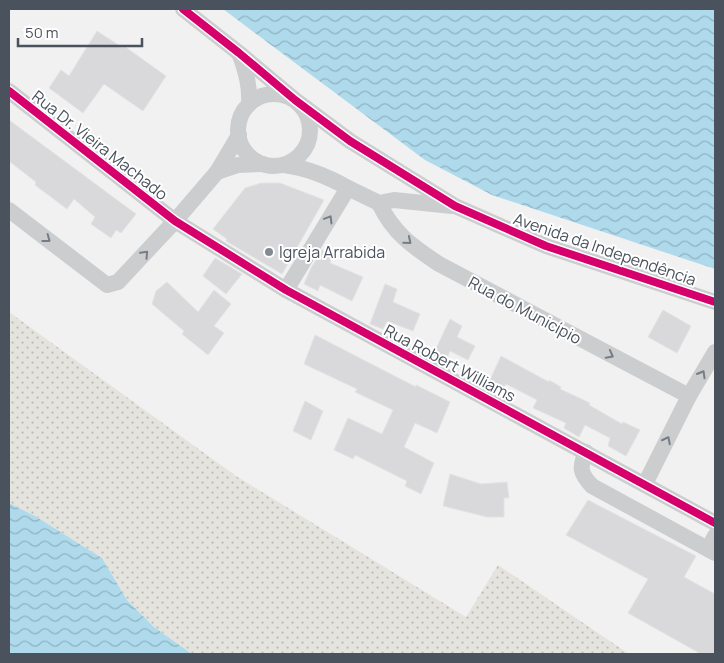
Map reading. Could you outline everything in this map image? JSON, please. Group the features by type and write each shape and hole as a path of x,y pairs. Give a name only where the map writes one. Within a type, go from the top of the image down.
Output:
{"street":[{"name":"Avenida da Independência","path":"183,9 295,100 350,141 455,206 546,246 715,302"},
{"path":"239,53 250,90 249,104"},
{"name":"Rua Dr. Vieira Machado","path":"9,91 175,221"},
{"path":"263,164 254,160 241,144 239,124 242,113 249,104 259,97 271,94 284,95 295,100 306,114 310,130 308,142 303,152 294,160 284,165"},
{"path":"9,210 107,285 118,282 175,221 217,172 239,135"},
{"path":"217,172 238,165 263,164 303,167 329,177 379,203 394,200 455,206"},
{"path":"286,290 348,188"},
{"name":"Rua do Município","path":"379,203 385,217 396,231 408,243 439,264 689,396"},
{"name":"Rua Robert Williams","path":"175,221 286,290 715,522"},
{"path":"645,484 689,396 715,352"},
{"path":"586,452 581,464 583,476 592,486 713,546"}],"sand":[{"path":"9,312 236,476 466,617 498,565 629,654 192,654 154,627 127,600 102,558 35,516 9,503"}],"water":[{"path":"223,9 715,9 715,269 492,195 425,160"},
{"path":"9,503 35,516 102,558 127,600 154,627 192,654 9,654"}],"building":[{"path":"97,31 123,48 124,46 166,76 143,111 104,84 83,113 49,88 61,70 69,76"},
{"path":"9,120 136,214 121,233 116,230 111,238 91,224 95,217 74,199 67,209 35,185 36,182 9,161"},
{"name":"Igreja Arrabida","path":"261,183 280,183 324,200 282,274 226,241 227,239 213,229 245,188"},
{"path":"322,250 333,254 330,263 363,277 352,301 320,285 318,291 304,284"},
{"path":"215,258 242,274 226,294 203,276"},
{"path":"167,282 198,312 214,290 231,304 214,326 224,333 208,355 182,334 184,331 152,304 156,291"},
{"path":"385,284 397,289 393,302 420,314 413,331 387,321 383,329 370,324"},
{"path":"663,310 691,326 677,353 648,337"},
{"path":"450,319 462,326 457,337 475,346 468,360 450,351 446,361 433,355"},
{"path":"315,335 416,387 416,385 450,402 437,433 415,423 404,447 434,463 421,494 405,486 407,481 355,455 353,459 334,450 348,418 382,434 393,410 355,392 357,389 304,364"},
{"path":"501,356 549,382 549,380 561,387 560,389 590,403 589,405 622,424 623,422 640,430 626,456 608,446 610,438 585,425 579,437 564,428 566,423 533,408 537,400 506,384 502,391 488,384"},
{"path":"305,401 323,411 311,440 293,431"},
{"path":"450,474 481,484 507,482 509,498 504,498 504,517 487,517 443,506"},
{"path":"588,500 696,556 684,577 715,594 715,654 701,654 628,613 648,579 566,535"}],"cycle path":[{"path":"183,9 295,100 350,141 455,206 546,246 715,302"},
{"path":"9,91 175,221 286,290 715,523"}],"place":[{"name":"Igreja Arrabida","path":"269,252"}]}
